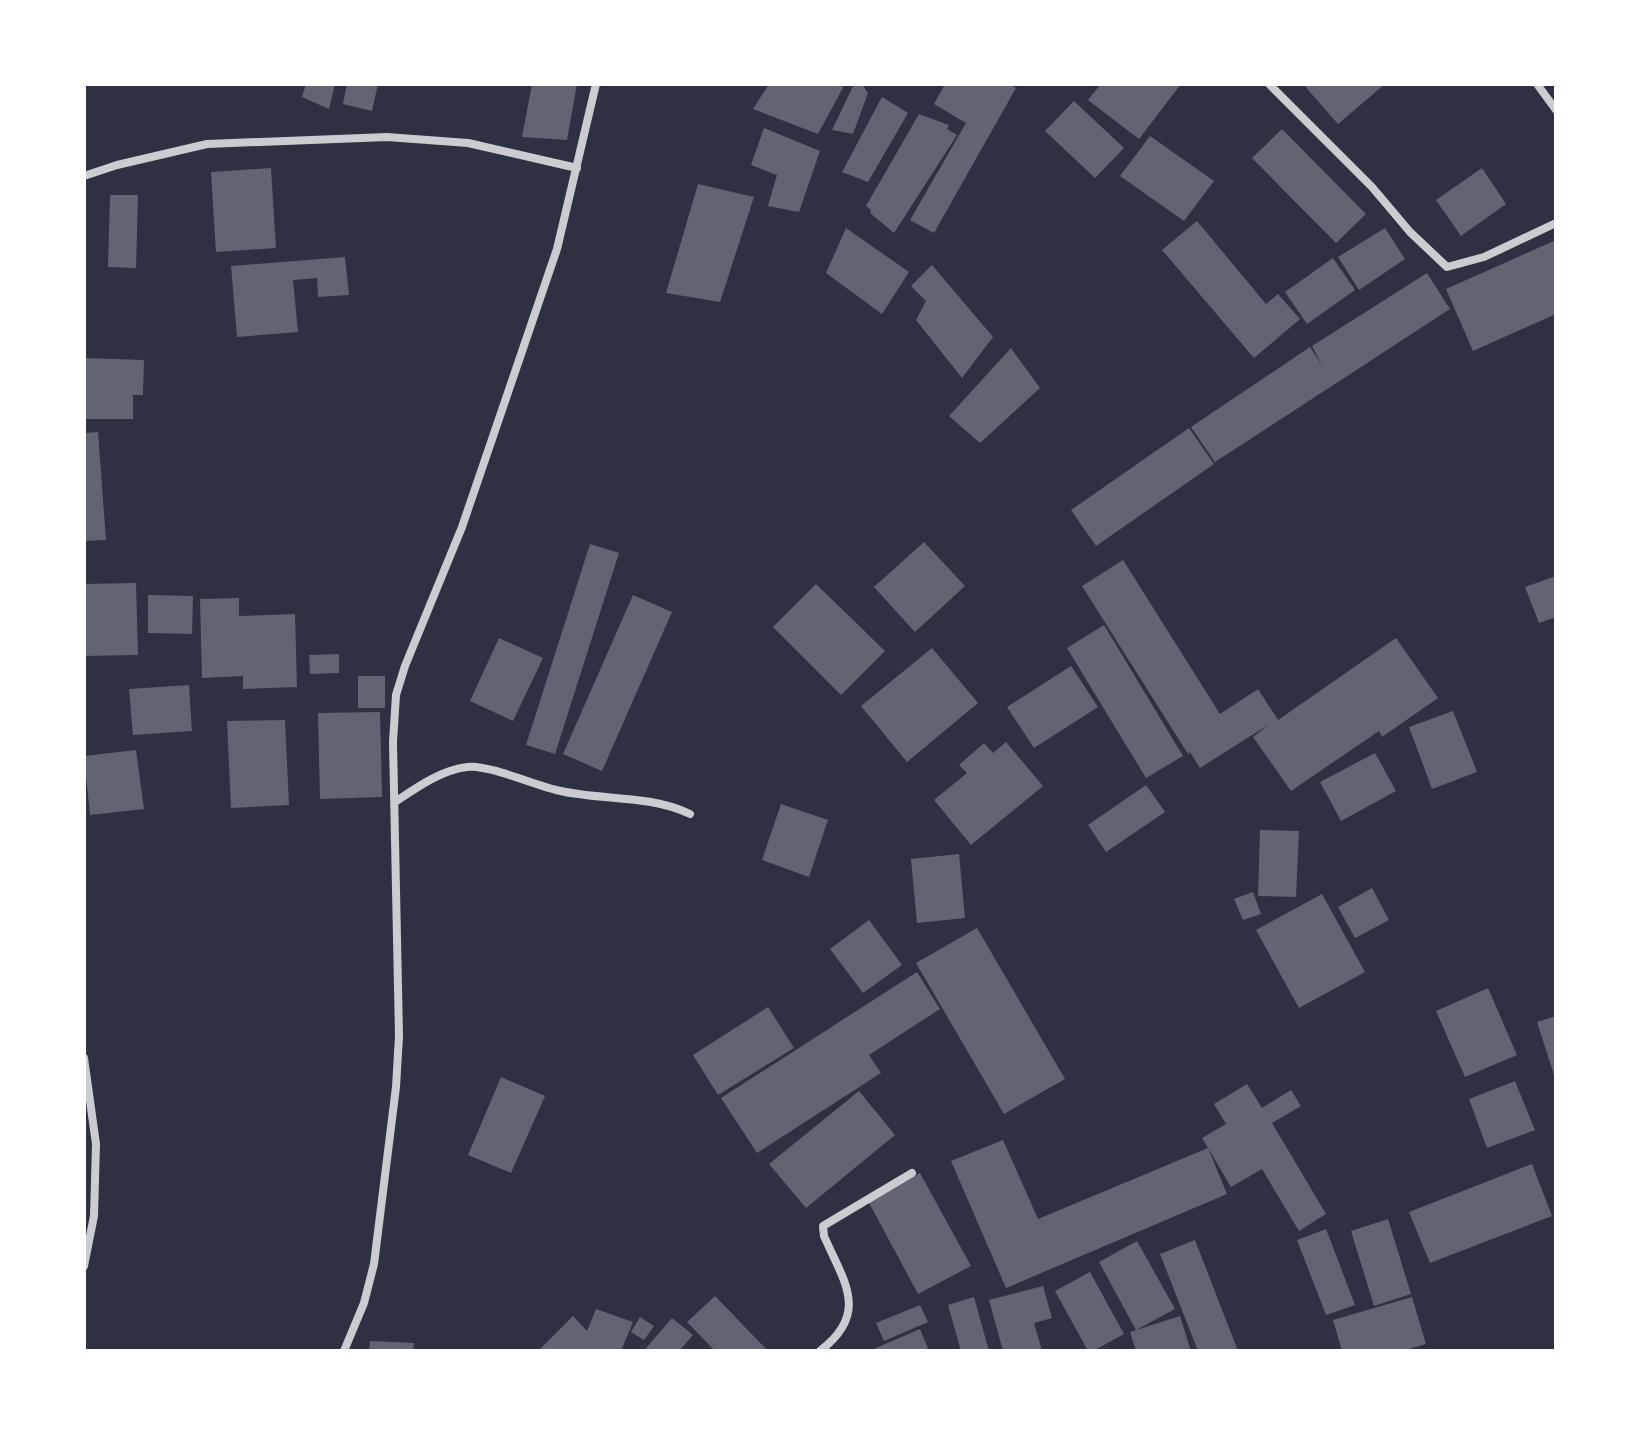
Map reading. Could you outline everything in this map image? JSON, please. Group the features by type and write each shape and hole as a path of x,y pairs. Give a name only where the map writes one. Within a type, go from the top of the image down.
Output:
{"street":[{"path":"344,1351 364,1303 374,1264 396,1087 399,1036 393,716 396,695 462,527 557,249 596,84"},
{"path":"1269,84 1447,267 1484,257 1556,223"},
{"path":"1537,84 1556,110"},
{"path":"84,176 207,144 387,137 468,143 577,168"},
{"path":"395,802 422,784 469,766 580,795 655,801 690,814"},
{"path":"84,1058 96,1144 94,1216 84,1266"},
{"path":"820,1351 843,1329 849,1312 849,1298 824,1236 823,1226 912,1173"}],"building":[{"path":"306,84 335,84 329,109 302,97"},
{"path":"347,84 378,84 372,111 343,104"},
{"path":"532,84 577,84 567,140 522,137"},
{"path":"769,84 845,84 818,134 753,109"},
{"path":"854,84 862,84 868,93 853,134 832,130"},
{"path":"945,84 1009,84 1016,88 934,233 910,220 966,123 934,104"},
{"path":"1101,84 1181,84 1139,139 1088,100"},
{"path":"1303,84 1385,84 1338,124"},
{"path":"882,97 908,113 868,182 842,172"},
{"path":"1074,101 1124,148 1095,178 1045,131"},
{"path":"919,114 949,125 947,129 957,135 894,233 866,206"},
{"path":"764,128 820,151 799,212 768,206 777,175 751,165"},
{"path":"1282,129 1366,214 1336,243 1252,158"},
{"path":"1150,136 1214,181 1184,221 1120,176"},
{"path":"271,168 276,248 216,252 211,172"},
{"path":"1482,168 1506,204 1461,236 1436,200"},
{"path":"698,184 754,197 720,302 666,293"},
{"path":"110,195 138,195 136,268 108,267"},
{"path":"1197,221 1266,304 1278,294 1300,319 1254,358 1162,250"},
{"path":"846,228 909,272 882,314 826,273"},
{"path":"1385,228 1405,259 1359,290 1338,257"},
{"path":"1556,240 1556,314 1473,351 1446,289"},
{"path":"345,257 349,295 318,297 317,278 293,280 298,332 237,337 231,266"},
{"path":"1333,258 1355,290 1307,324 1285,292"},
{"path":"932,265 993,337 962,378 916,320 926,301 911,286"},
{"path":"1427,273 1450,309 1215,462 1191,427 1310,347 1322,365 1312,346"},
{"path":"1011,348 1040,388 980,443 949,416"},
{"path":"84,358 144,360 143,395 133,395 133,419 84,419"},
{"path":"1189,428 1214,464 1096,546 1071,510"},
{"path":"98,432 106,540 84,541 84,433"},
{"path":"924,542 965,586 915,632 874,587"},
{"path":"590,544 619,553 555,754 526,745"},
{"path":"1123,560 1220,714 1258,689 1278,720 1396,638 1438,698 1382,737 1379,731 1291,791 1253,737 1268,725 1200,768 1190,752 1188,754 1082,586"},
{"path":"1556,576 1556,617 1539,623 1525,587"},
{"path":"136,583 138,655 84,656 84,584"},
{"path":"816,584 885,651 841,695 773,627"},
{"path":"148,595 193,596 192,634 148,633"},
{"path":"633,595 672,612 602,771 563,754"},
{"path":"239,598 239,616 295,614 297,687 243,689 243,676 202,678 200,599"},
{"path":"1104,625 1183,756 1146,778 1067,648"},
{"path":"499,638 543,658 513,721 470,701"},
{"path":"932,648 978,703 907,762 861,706"},
{"path":"339,654 339,673 310,674 309,655"},
{"path":"1071,666 1098,707 1034,748 1007,707"},
{"path":"358,676 385,676 385,708 358,708"},
{"path":"189,685 192,731 133,735 129,689"},
{"path":"1453,711 1477,772 1432,789 1409,727"},
{"path":"380,712 382,797 320,799 318,713"},
{"path":"285,720 289,805 231,808 227,721"},
{"path":"1006,742 1043,786 971,845 934,800 967,773 959,765 984,743 993,753"},
{"path":"136,750 144,809 90,815 84,756"},
{"path":"1375,753 1396,791 1341,821 1320,782"},
{"path":"1146,785 1165,812 1106,852 1088,825"},
{"path":"781,804 828,820 809,877 762,860"},
{"path":"1260,830 1299,831 1296,897 1258,896"},
{"path":"959,854 965,918 917,923 911,859"},
{"path":"1372,888 1389,920 1355,938 1338,907"},
{"path":"1253,892 1261,914 1243,920 1234,899"},
{"path":"1322,894 1365,972 1299,1008 1256,930"},
{"path":"869,920 902,965 863,993 830,949"},
{"path":"977,928 1065,1079 1004,1114 916,963"},
{"path":"917,972 940,1009 869,1055 881,1073 757,1153 721,1098"},
{"path":"1488,988 1517,1055 1465,1077 1436,1011"},
{"path":"768,1007 794,1048 718,1095 693,1055"},
{"path":"1556,1016 1556,1078 1555,1078 1537,1022"},
{"path":"501,1077 545,1096 511,1173 468,1155"},
{"path":"1515,1081 1535,1130 1487,1148 1469,1099"},
{"path":"1247,1084 1262,1108 1291,1090 1301,1106 1272,1123 1326,1214 1299,1231 1262,1169 1231,1187 1202,1138 1226,1124 1214,1104"},
{"path":"859,1091 895,1135 806,1208 769,1164"},
{"path":"1003,1140 1038,1219 1208,1148 1227,1194 1006,1288 951,1161"},
{"path":"1532,1164 1552,1216 1430,1263 1409,1212"},
{"path":"920,1173 971,1266 918,1294 868,1201"},
{"path":"1388,1219 1411,1294 1374,1306 1351,1231"},
{"path":"1326,1229 1355,1305 1326,1315 1297,1240"},
{"path":"1195,1240 1238,1351 1198,1351 1160,1254"},
{"path":"1137,1241 1175,1309 1136,1330 1099,1262"},
{"path":"1090,1272 1124,1334 1093,1351 1088,1351 1055,1291"},
{"path":"1043,1286 1052,1318 1034,1323 1042,1351 1003,1351 989,1300"},
{"path":"715,1296 768,1351 715,1351 687,1322"},
{"path":"974,1297 989,1351 961,1351 948,1305"},
{"path":"1412,1297 1426,1344 1402,1351 1342,1351 1333,1320"},
{"path":"920,1305 928,1322 884,1341 876,1323"},
{"path":"596,1309 633,1322 621,1351 538,1351 573,1316 587,1331"},
{"path":"1180,1316 1191,1351 1136,1351 1130,1332"},
{"path":"640,1317 654,1326 644,1340 631,1332"},
{"path":"672,1318 693,1335 679,1351 650,1351 646,1348"},
{"path":"920,1329 928,1348 921,1351 869,1351"},
{"path":"370,1341 414,1343 413,1351 369,1351"}]}
